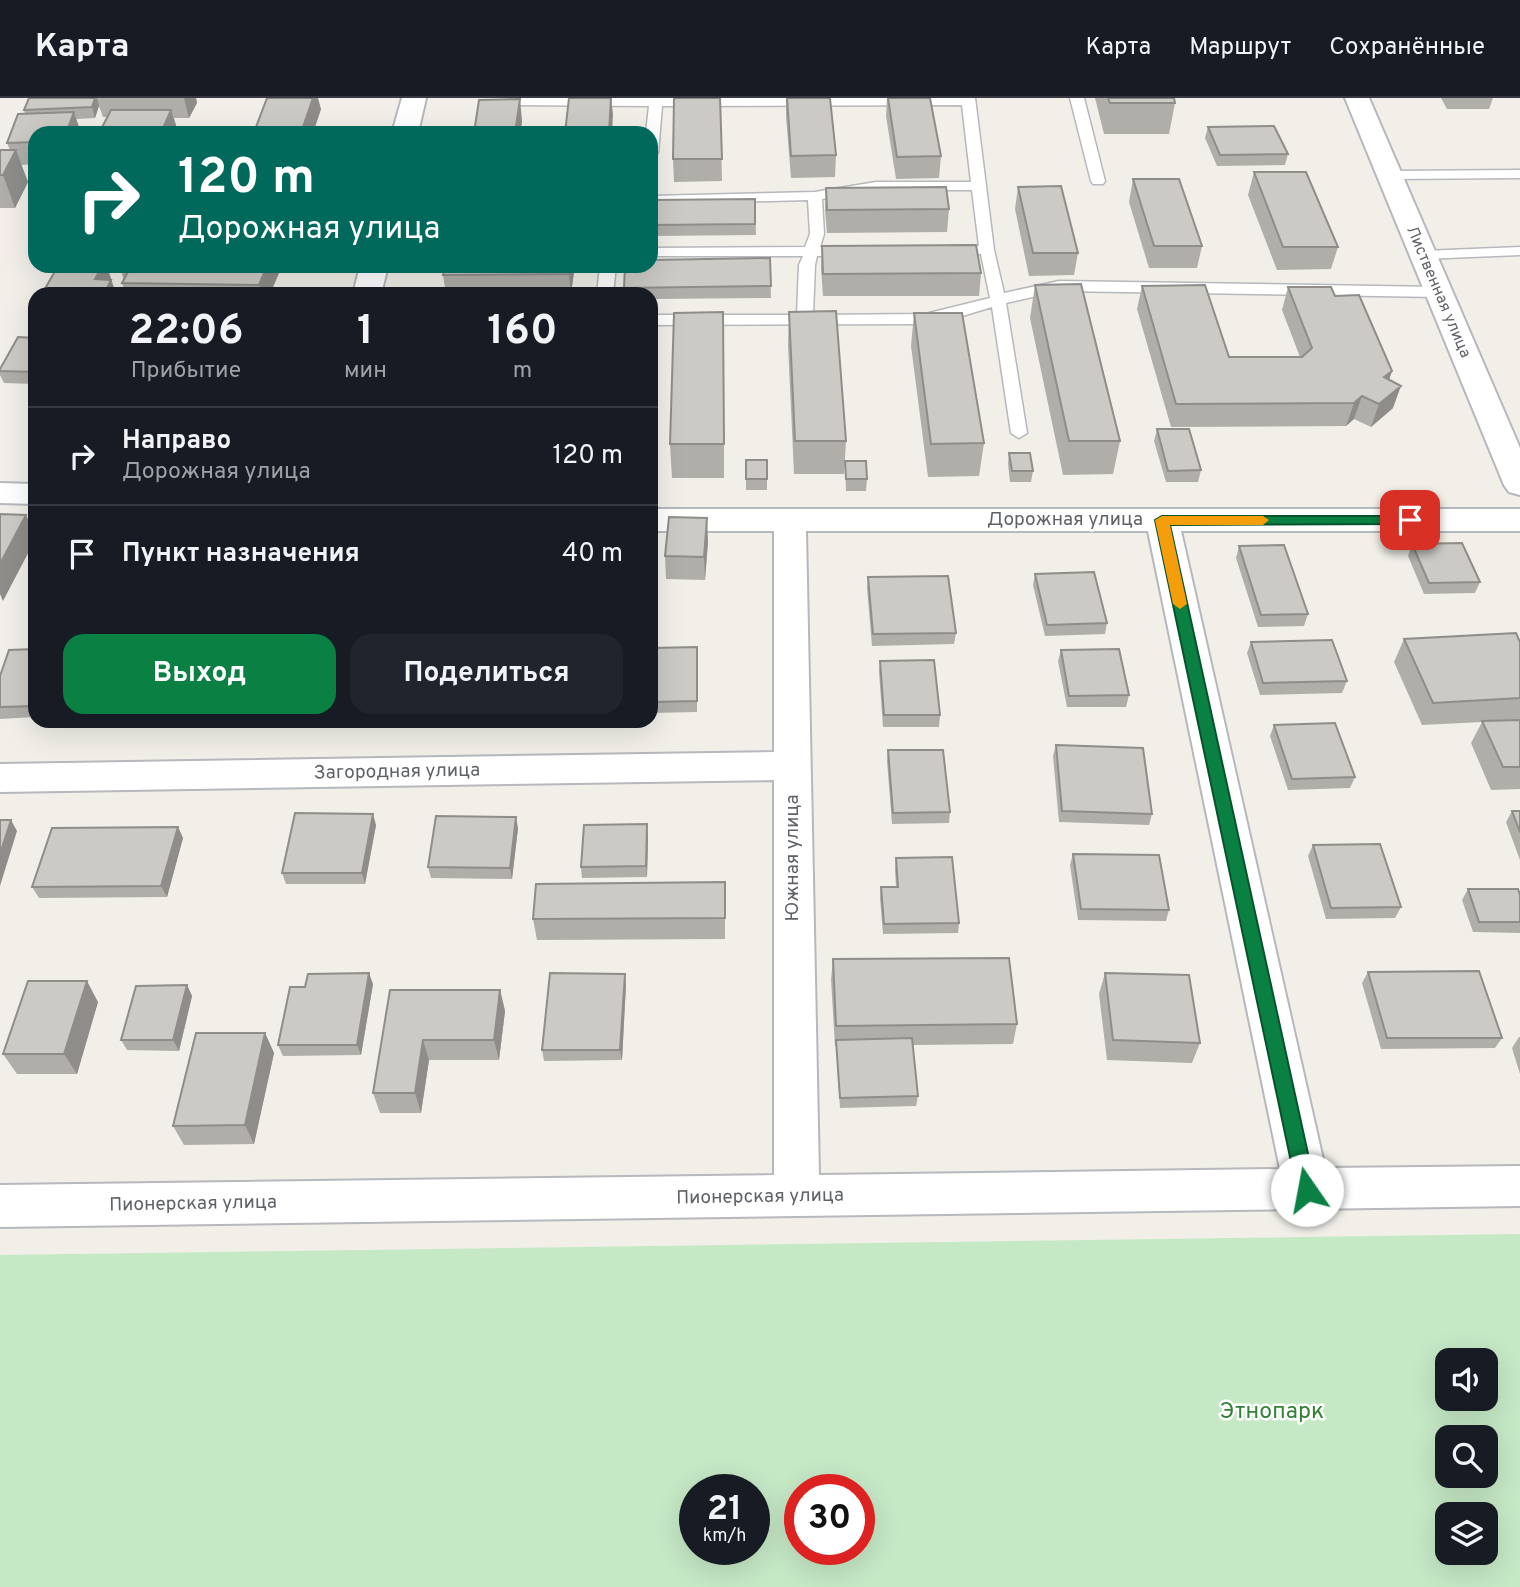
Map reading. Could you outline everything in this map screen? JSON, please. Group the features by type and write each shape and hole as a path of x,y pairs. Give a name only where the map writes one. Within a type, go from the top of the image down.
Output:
{"street":[{"path":"407,126 414,98"},
{"name":"Лиственная улица","path":"1357,98 1520,485"},
{"path":"0,493 28,494"},
{"name":"Дорожная улица","path":"658,520 1520,520"},
{"name":"Южная улица","path":"790,520 797,1196"},
{"path":"1162,520 1307,1190"},
{"name":"Загородная улица","path":"0,778 793,766"},
{"name":"Пионерская улица","path":"0,1206 1520,1186"}],"lane":[{"path":"1077,98 1098,181"},
{"path":"512,102 968,99 987,250 998,299 1019,433"},
{"path":"654,126 656,101"},
{"path":"1388,174 1520,174"},
{"path":"658,200 815,196 876,186 981,186"},
{"path":"805,318 807,265 817,234 815,196"},
{"path":"933,250 987,250"},
{"path":"658,252 866,251"},
{"path":"1423,255 1520,251"},
{"path":"658,320 925,319 946,316 998,299 1059,286 1438,292"}],"green space":[{"name":"Этнопарк","path":"1520,1234 1520,1587 0,1587 0,1255"}],"building":[{"path":"29,98 95,98 92,107 24,110"},
{"path":"267,98 313,98 303,126 256,126"},
{"path":"569,98 611,98 609,126 566,126"},
{"path":"674,98 720,98 722,159 673,159"},
{"path":"787,98 830,98 836,155 791,156"},
{"path":"888,98 930,98 941,156 897,157"},
{"path":"1108,98 1174,98 1175,103 1110,103"},
{"path":"520,99 516,126 475,126 479,100"},
{"path":"111,110 171,110 164,126 103,126"},
{"path":"74,112 69,126 28,126 28,142 7,143 18,114"},
{"path":"1274,126 1288,154 1220,155 1208,127"},
{"path":"0,150 16,150 3,175 0,175"},
{"path":"1254,172 1306,172 1338,247 1283,247"},
{"path":"1133,179 1179,179 1202,246 1154,246"},
{"path":"1061,186 1078,253 1033,253 1018,187"},
{"path":"946,187 949,209 827,210 826,188"},
{"path":"755,199 755,224 658,225 658,200"},
{"path":"976,245 981,273 823,274 822,246"},
{"path":"770,258 771,286 624,287 625,273 658,273 658,260"},
{"path":"54,273 98,273 95,279 111,280 108,287 46,287"},
{"path":"127,273 264,273 259,285 122,283"},
{"path":"443,273 569,273 569,274"},
{"path":"1081,284 1120,441 1069,441 1035,285"},
{"path":"1205,285 1229,357 1302,357 1312,348 1288,287 1331,287 1335,296 1359,295 1392,371 1384,377 1401,386 1379,404 1362,396 1354,403 1176,404 1142,286"},
{"path":"836,311 846,441 795,441 789,312"},
{"path":"723,312 724,444 670,444 674,313"},
{"path":"914,313 962,313 984,443 931,444"},
{"path":"18,337 28,338 28,372 0,369"},
{"path":"1157,429 1189,429 1201,470 1168,471"},
{"path":"1009,453 1030,453 1033,471 1012,471"},
{"path":"746,460 767,460 767,479 746,479"},
{"path":"845,461 866,461 867,479 846,479"},
{"path":"0,514 26,515 0,564"},
{"path":"669,517 707,518 704,557 665,556"},
{"path":"1462,543 1480,582 1429,583 1412,544"},
{"path":"1284,545 1308,614 1261,615 1239,546"},
{"path":"1094,572 1107,623 1047,625 1035,574"},
{"path":"948,576 956,633 873,634 868,577"},
{"path":"1516,633 1520,642 1520,698 1433,703 1404,639"},
{"path":"1332,640 1347,681 1263,683 1251,642"},
{"path":"697,647 697,701 658,702 658,648"},
{"path":"28,649 28,706 0,707 0,676 9,650"},
{"path":"1119,649 1129,695 1069,696 1061,650"},
{"path":"934,660 940,715 884,715 880,661"},
{"path":"1520,720 1520,767 1503,767 1482,721"},
{"path":"1335,723 1355,777 1292,779 1274,725"},
{"path":"1056,745 1143,748 1152,814 1062,811"},
{"path":"888,750 943,750 950,812 893,813"},
{"path":"1512,811 1520,811 1520,832"},
{"path":"295,813 373,814 362,873 282,873"},
{"path":"436,816 516,817 510,868 428,867"},
{"path":"0,820 11,820 0,854"},
{"path":"647,824 646,866 581,867 584,825"},
{"path":"178,827 161,886 32,887 52,828"},
{"path":"1380,844 1401,907 1331,908 1313,845"},
{"path":"1073,854 1159,855 1169,910 1081,909"},
{"path":"952,857 959,923 884,924 881,887 898,887 896,858"},
{"path":"725,882 725,918 533,919 536,884"},
{"path":"1468,889 1518,889 1520,922 1479,922"},
{"path":"1009,958 1017,1024 836,1026 833,959"},
{"path":"1479,971 1502,1038 1387,1038 1368,972"},
{"path":"369,973 357,1045 278,1045 290,987 305,987 308,974"},
{"path":"550,973 625,974 620,1050 542,1050"},
{"path":"1105,973 1189,975 1200,1043 1113,1040"},
{"path":"28,981 87,981 64,1054 3,1054"},
{"path":"187,985 173,1040 121,1040 136,986"},
{"path":"390,990 500,990 494,1040 423,1040 415,1093 373,1093"},
{"path":"196,1033 265,1033 245,1125 173,1126"},
{"path":"912,1038 918,1096 840,1098 836,1040"}],"slow traffic":[{"path":"1180,604 1162,520 1263,520"}],"route":[{"path":"1307,1190 1162,520 1410,520"}]}
